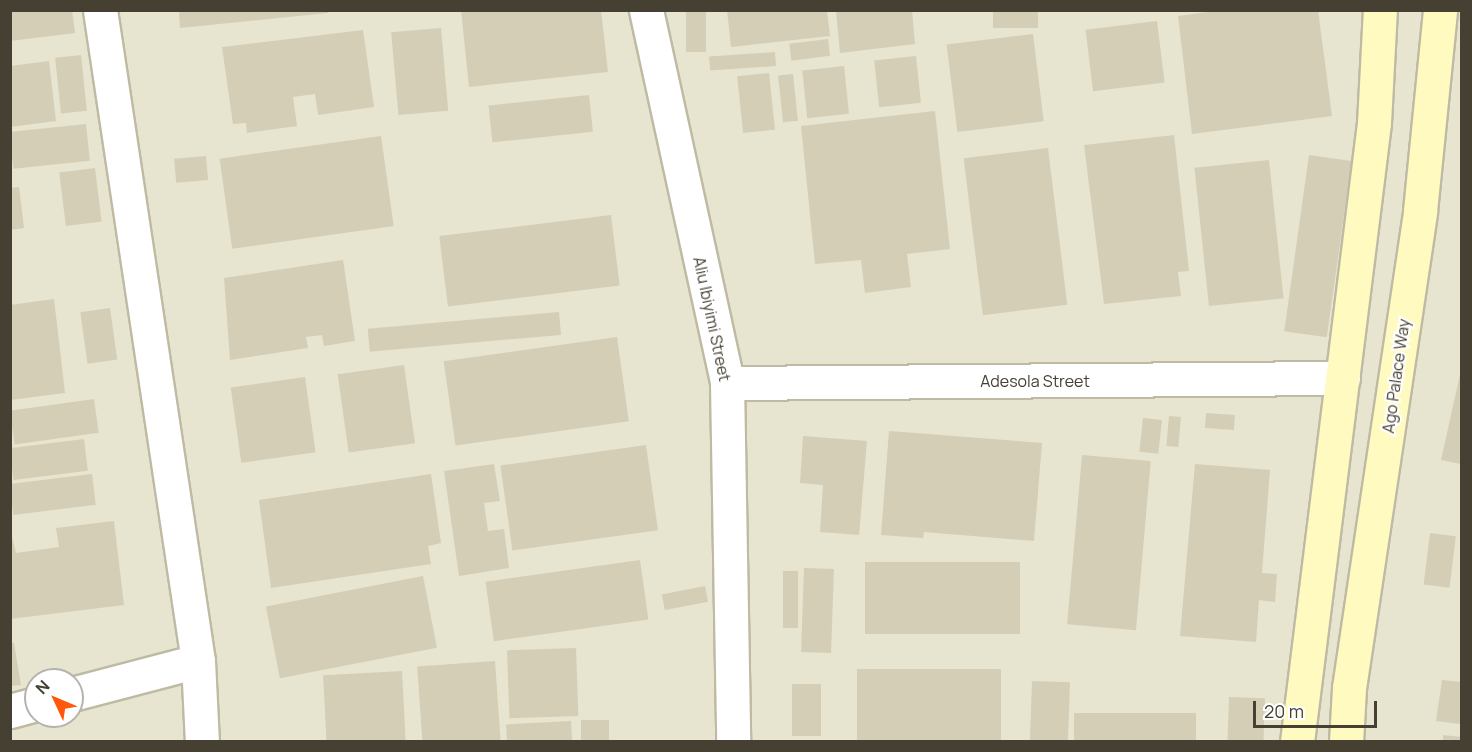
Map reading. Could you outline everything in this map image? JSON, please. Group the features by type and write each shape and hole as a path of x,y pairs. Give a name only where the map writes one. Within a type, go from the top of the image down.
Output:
{"main road":[{"path":"1297,741 1374,123 1380,10"},
{"name":"Ago Palace Way","path":"1346,741 1349,688 1420,211 1440,10"}],"street":[{"path":"100,10 198,660 202,741"},
{"name":"Aliu Ibiyimi Street","path":"646,10 727,383 733,741"},
{"name":"Adesola Street","path":"727,383 1343,378"},
{"path":"84,691 198,660"}],"shaded area":[{"path":"10,11 1461,11 1461,741 11,741"}],"building":[{"path":"10,10 72,10 75,33 10,41"},
{"path":"179,10 328,10 328,13 180,28"},
{"path":"461,10 601,10 608,72 469,87"},
{"path":"686,10 706,10 706,52 686,52"},
{"path":"727,10 827,10 830,36 731,47"},
{"path":"836,10 912,10 915,44 840,53"},
{"path":"993,10 1038,10 1038,28 993,28"},
{"path":"1223,10 1318,10 1332,116 1192,134 1178,16"},
{"path":"1157,21 1165,83 1093,91 1086,30"},
{"path":"441,28 448,111 398,115 391,32"},
{"path":"363,30 374,107 318,115 315,94 293,97 297,126 247,133 246,123 233,124 222,47"},
{"path":"1033,34 1044,121 957,132 947,45"},
{"path":"828,39 830,56 791,61 789,44"},
{"path":"775,52 776,66 710,71 709,57"},
{"path":"81,55 87,111 61,113 55,58"},
{"path":"916,56 921,103 879,107 874,60"},
{"path":"49,61 56,121 10,127 10,66"},
{"path":"844,66 849,114 807,118 802,70"},
{"path":"769,73 775,130 743,133 737,76"},
{"path":"793,74 798,121 783,122 778,76"},
{"path":"589,95 593,132 492,142 489,106"},
{"path":"935,111 950,249 907,254 911,287 865,293 861,260 815,264 801,126"},
{"path":"86,124 90,161 13,169 10,132"},
{"path":"1174,135 1189,271 1178,272 1181,296 1104,304 1084,145"},
{"path":"381,136 394,226 232,249 220,159"},
{"path":"1048,148 1067,305 983,315 964,158"},
{"path":"1309,155 1352,161 1327,337 1284,331"},
{"path":"206,156 208,180 176,183 174,159"},
{"path":"1269,160 1284,298 1209,306 1194,168"},
{"path":"95,168 102,222 66,226 59,172"},
{"path":"19,187 24,228 10,230 10,188"},
{"path":"611,215 620,285 448,307 439,236"},
{"path":"343,260 355,341 324,346 322,335 306,337 308,348 230,360 224,278"},
{"path":"54,299 65,393 10,400 10,305"},
{"path":"110,308 117,359 88,364 80,312"},
{"path":"559,312 561,335 370,352 368,329"},
{"path":"617,337 629,421 456,446 444,361"},
{"path":"404,365 415,443 349,453 338,374"},
{"path":"1462,370 1461,464 1441,460"},
{"path":"305,377 316,452 241,463 231,387"},
{"path":"94,399 99,433 15,444 10,411"},
{"path":"1206,413 1235,415 1234,430 1205,428"},
{"path":"1169,416 1181,417 1178,447 1166,446"},
{"path":"1143,418 1162,420 1158,454 1139,452"},
{"path":"889,431 1042,443 1034,541 924,532 923,538 881,535"},
{"path":"803,436 867,441 859,535 820,532 823,485 800,483"},
{"path":"84,439 88,471 13,480 10,448"},
{"path":"646,445 658,530 512,551 500,465"},
{"path":"1082,455 1151,461 1136,630 1067,624"},
{"path":"494,464 500,501 484,503 488,531 504,529 509,568 459,576 444,471"},
{"path":"1195,464 1270,470 1262,573 1277,574 1275,602 1259,600 1256,642 1180,636"},
{"path":"92,474 96,505 13,515 10,484"},
{"path":"431,474 441,543 428,546 431,564 271,588 259,500"},
{"path":"114,521 124,605 10,619 10,529 16,553 59,547 56,528"},
{"path":"1430,533 1456,536 1449,588 1424,585"},
{"path":"640,560 648,619 494,641 486,582"},
{"path":"865,562 1020,562 1020,634 865,634"},
{"path":"804,568 834,569 831,653 801,652"},
{"path":"783,571 798,571 798,628 783,628"},
{"path":"423,576 437,648 280,678 266,607"},
{"path":"705,586 708,602 665,610 662,594"},
{"path":"10,643 14,643 21,685 10,686"},
{"path":"576,648 578,716 509,718 507,650"},
{"path":"495,661 501,742 422,742 417,666"},
{"path":"857,669 1001,669 1001,742 857,742"},
{"path":"402,671 406,742 327,742 323,675"},
{"path":"1442,680 1462,682 1460,724 1436,721"},
{"path":"1032,681 1070,682 1068,742 1030,742"},
{"path":"792,684 821,684 821,736 792,736"},
{"path":"1229,697 1265,698 1263,742 1227,742"},
{"path":"1074,713 1196,713 1196,742 1074,742"},
{"path":"581,720 609,720 609,742 581,742"},
{"path":"571,721 572,742 507,742 506,724"},
{"path":"1443,735 1462,737 1462,742 1443,742"}]}
